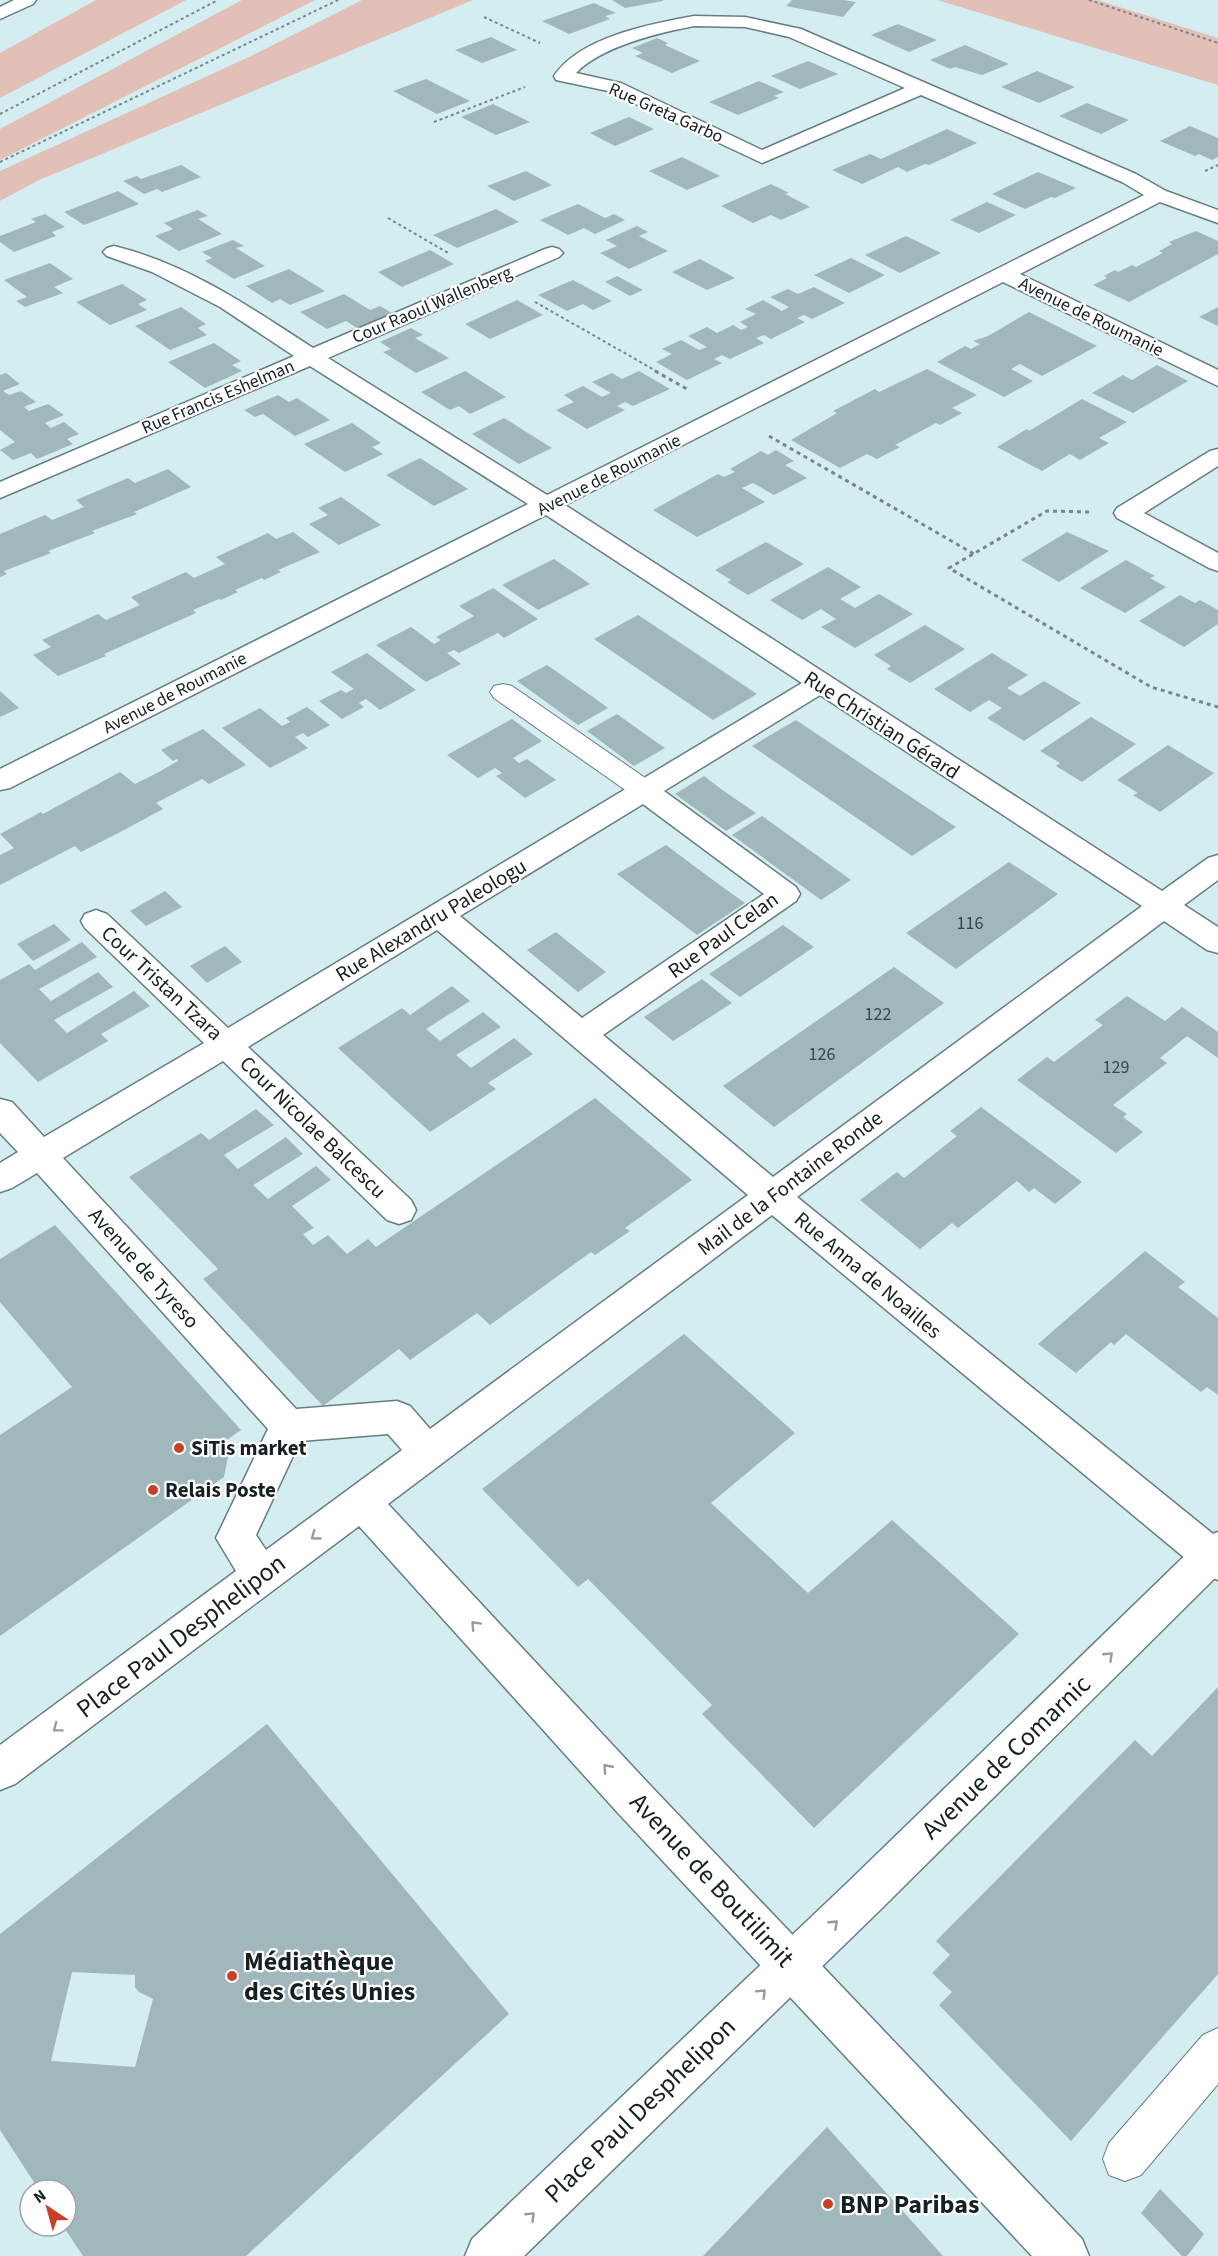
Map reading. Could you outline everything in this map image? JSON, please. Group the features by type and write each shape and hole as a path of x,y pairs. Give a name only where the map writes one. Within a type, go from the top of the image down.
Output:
{"street":[{"path":"0,14 27,0"},
{"path":"563,76 580,58 646,30 694,21 745,22 795,33 1128,178 1159,195 1218,217"},
{"name":"Rue Greta Garbo","path":"563,76 614,87 762,157 920,88"},
{"path":"1003,274 1159,195"},
{"path":"114,252 160,267 228,302 311,357"},
{"name":"Cour Raoul Wallenberg","path":"311,357 552,253"},
{"name":"Avenue de Roumanie","path":"0,781 1003,274 1218,379"},
{"name":"Rue Francis Eshelman","path":"0,491 311,357 548,506"},
{"path":"1218,456 1126,513 1218,563"},
{"name":"Rue Christian Gérard","path":"548,506 1218,942"},
{"name":"Rue Alexandru Paleologu","path":"0,1179 227,1044 819,684"},
{"name":"Rue Paul Celan","path":"581,1034 785,894 644,790"},
{"name":"Mail de la Fontaine Ronde","path":"362,1502 1218,865"},
{"name":"Rue Anna de Noailles","path":"439,915 772,1196 1216,1556"},
{"name":"Cour Tristan Tzara","path":"96,921 227,1044"},
{"name":"Cour Nicolae Balcescu","path":"227,1044 399,1210"},
{"name":"Avenue de Tyreso","path":"0,1111 288,1426"},
{"path":"261,1575 235,1538 288,1426 397,1417 428,1453"},
{"name":"Place Paul Desphelipon","path":"0,1770 362,1502"},
{"name":"Avenue de Boutilimit","path":"362,1502 633,1798 1065,2256"},
{"name":"Avenue de Comarnic","path":"791,1964 1216,1556"},
{"name":"Place Paul Desphelipon","path":"489,2256 791,1964"}],"lane":[{"path":"503,692 644,790"},
{"path":"1125,2159 1218,2050"}],"path":[{"path":"0,114 218,0"},
{"path":"0,162 338,0"},
{"path":"1089,0 1218,43"},
{"path":"484,16 550,48 580,58"},
{"path":"434,122 518,89 563,76"},
{"path":"388,218 975,554"},
{"path":"1126,513 1047,511 949,568 1151,687 1218,707"}],"shaded area":[{"path":"96,0 186,0 0,98 0,53"},
{"path":"242,0 315,0 0,160 0,129"},
{"path":"362,0 473,0 39,180 0,201 0,171 249,57"},
{"path":"937,0 1097,0 1218,38 1218,85"}],"building":[{"path":"612,0 663,0 663,1 625,8"},
{"path":"792,0 856,2 843,17 786,6"},
{"path":"594,3 616,13 605,16 610,19 569,34 542,21"},
{"path":"898,24 937,40 909,52 871,35"},
{"path":"491,37 517,50 482,63 455,50"},
{"path":"657,38 668,43 665,45 700,61 672,73 635,56 643,53 632,48"},
{"path":"965,45 1009,64 982,75 955,67 950,69 930,60"},
{"path":"808,61 838,74 800,89 771,76"},
{"path":"1037,71 1075,87 1039,103 1001,87"},
{"path":"426,79 470,101 437,114 393,91"},
{"path":"759,81 784,92 774,96 779,98 738,115 709,102"},
{"path":"1087,103 1129,120 1101,134 1059,116"},
{"path":"493,104 530,122 496,135 461,117"},
{"path":"629,117 654,129 615,146 590,133"},
{"path":"1190,126 1218,138 1218,157 1212,160 1199,154 1195,156 1160,141"},
{"path":"947,129 977,143 929,165 925,164 907,172 898,167 862,184 832,170 870,154 881,159"},
{"path":"682,157 720,176 687,190 649,171"},
{"path":"181,165 201,177 162,192 157,189 144,194 123,181 137,176 141,179"},
{"path":"526,171 552,185 514,201 487,186"},
{"path":"1038,172 1076,188 1025,209 992,194"},
{"path":"771,184 810,207 781,220 771,215 753,223 721,206"},
{"path":"118,191 139,204 84,225 64,212"},
{"path":"987,202 1016,215 979,233 950,220"},
{"path":"578,204 605,218 614,214 625,220 595,234 584,228 568,235 540,220"},
{"path":"496,209 519,222 457,248 433,235"},
{"path":"198,210 208,216 198,219 222,234 179,251 155,236 173,229 164,223"},
{"path":"45,214 65,227 52,232 56,236 14,252 0,242 0,236 36,222 31,219"},
{"path":"637,226 648,232 639,236 668,251 629,269 600,253 617,246 606,240"},
{"path":"1196,231 1218,241 1218,254 1129,302 1093,285 1107,278 1104,276 1115,270 1118,272 1132,265 1136,267 1163,253 1159,251 1172,244 1169,242"},
{"path":"906,236 941,253 900,273 865,255"},
{"path":"233,240 244,246 236,248 265,266 234,279 205,261 212,258 202,252"},
{"path":"430,250 454,264 402,287 378,272"},
{"path":"851,258 885,275 849,293 814,275"},
{"path":"700,259 735,278 707,290 672,272"},
{"path":"50,263 73,279 54,287 63,293 25,307 16,301 27,297 4,280"},
{"path":"289,269 325,291 290,305 280,299 272,303 246,286"},
{"path":"617,276 643,290 630,296 605,282"},
{"path":"573,280 612,301 593,310 583,304 567,311 538,295"},
{"path":"122,284 147,300 138,304 147,310 110,325 76,302"},
{"path":"814,287 845,303 812,319 804,315 797,318 805,322 771,339 764,335 756,338 764,343 730,359 722,355 714,359 722,363 687,380 656,362 672,354 662,349 681,340 699,350 707,347 688,336 707,327 717,333 733,325 741,330 748,327 740,322 756,314 745,309 763,300 782,311 789,307 770,297 788,289 798,294"},
{"path":"344,294 370,310 380,306 392,313 357,328 346,321 327,329 300,312"},
{"path":"517,300 543,315 490,339 465,324"},
{"path":"181,307 206,324 198,328 207,335 170,350 135,326"},
{"path":"1218,307 1218,326 1199,317"},
{"path":"1029,312 1097,346 1042,376 1020,364 1011,369 1033,381 1004,397 937,362 965,346 971,349 980,344 973,341 988,336"},
{"path":"411,328 423,335 415,338 449,358 416,373 383,352 391,349 380,342"},
{"path":"214,343 241,361 232,365 242,371 205,388 168,362"},
{"path":"1157,365 1188,381 1133,413 1092,393 1123,375 1132,380"},
{"path":"927,369 977,395 952,408 962,413 940,425 936,423 895,445 900,447 877,459 867,454 840,468 791,440 837,413 833,411 875,389 879,392"},
{"path":"465,371 506,397 470,414 459,406 450,410 421,392"},
{"path":"639,371 670,389 633,406 625,402 617,406 625,410 587,429 556,410 574,402 564,395 583,386 602,397 611,393 592,382 612,373 622,379"},
{"path":"6,373 20,384 3,391 9,395 21,391 36,402 24,407 29,411 48,404 64,415 45,423 51,428 64,422 79,434 67,439 73,444 37,459 31,453 13,460 0,450 15,442 0,430 0,375"},
{"path":"278,395 289,402 297,398 330,420 295,436 263,414 255,417 244,410"},
{"path":"1082,399 1127,422 1099,438 1109,443 1080,460 1070,454 1042,471 997,447 1027,429 1029,431"},
{"path":"504,418 552,448 519,464 472,434"},
{"path":"352,423 381,443 372,447 383,454 345,472 304,444"},
{"path":"776,450 794,461 785,465 807,478 774,495 753,483 742,488 765,502 697,537 653,510 718,474 724,477 735,472 730,469 761,451 768,455"},
{"path":"420,458 468,489 434,506 386,475"},
{"path":"168,469 191,487 134,512 137,514 92,531 95,533 48,551 51,553 4,571 7,574 0,577 0,534 45,515 52,520 84,507 76,500 128,478 135,483"},
{"path":"341,497 381,525 339,545 309,524 328,515 318,508"},
{"path":"293,532 320,552 278,570 281,572 264,580 262,578 235,590 238,592 221,600 193,610 196,613 104,654 106,656 58,676 33,655 51,647 42,640 98,614 106,620 140,605 131,597 186,572 194,578 225,564 216,557 268,533 276,539"},
{"path":"1067,532 1109,551 1059,582 1021,560"},
{"path":"766,542 804,564 748,595 727,582 731,580 715,570"},
{"path":"554,559 590,584 538,610 502,585"},
{"path":"1126,560 1155,576 1150,578 1166,587 1125,613 1080,588"},
{"path":"828,567 861,587 840,599 855,608 879,594 913,614 855,648 821,627 836,619 821,609 802,620 770,600"},
{"path":"493,588 538,619 504,638 498,633 459,653 454,650 447,653 461,664 426,682 376,645 411,627 434,644 441,640 436,637 474,616 459,606"},
{"path":"1180,595 1195,603 1200,600 1218,610 1218,624 1184,647 1139,621"},
{"path":"638,615 757,694 713,720 594,639"},
{"path":"925,625 965,649 910,683 887,669 891,666 874,655"},
{"path":"367,653 416,690 380,710 366,699 359,703 364,707 342,719 319,701 341,690 346,693 354,689 331,672"},
{"path":"992,653 1028,675 1007,688 1020,696 1044,681 1081,703 1024,741 987,718 1002,708 989,700 970,712 934,689"},
{"path":"547,665 608,708 578,725 517,681"},
{"path":"0,691 19,708 0,717"},
{"path":"307,707 330,725 308,737 303,733 295,737 308,748 270,768 222,728 260,708 282,726 290,722 286,718"},
{"path":"617,714 665,748 634,766 587,731"},
{"path":"1091,717 1136,744 1082,782 1056,766 1060,763 1040,751"},
{"path":"512,719 542,741 513,758 519,763 527,759 556,780 525,798 496,776 502,773 495,768 478,778 447,755"},
{"path":"796,720 956,827 912,856 752,746"},
{"path":"203,729 246,765 209,784 202,779 156,803 163,809 124,830 81,852 75,846 0,885 0,855 14,848 0,834 41,812 43,814 120,772 135,784 157,773 178,761 177,759 173,761 161,750"},
{"path":"1168,745 1214,773 1160,812 1133,795 1138,793 1117,780"},
{"path":"704,776 756,813 726,831 675,794"},
{"path":"762,816 851,880 821,900 732,835"},
{"path":"666,845 745,903 697,935 617,874"},
{"path":"1009,862 1058,894 956,969 906,933"},
{"path":"165,891 182,907 146,926 130,911"},
{"path":"54,924 71,940 33,961 17,944"},
{"path":"783,925 814,947 740,997 709,974"},
{"path":"556,932 606,972 578,992 527,950"},
{"path":"82,942 97,957 39,989 51,1001 98,972 113,987 54,1020 67,1033 134,991 150,1006 101,1034 108,1041 38,1082 0,1043 0,980 29,964 35,970"},
{"path":"225,946 242,962 207,983 190,966"},
{"path":"894,967 944,1003 774,1127 723,1086"},
{"path":"702,979 732,1003 673,1041 644,1017"},
{"path":"452,986 470,1001 426,1029 440,1041 483,1012 501,1027 456,1055 471,1068 514,1038 533,1054 488,1083 496,1089 430,1132 338,1048 402,1008 410,1015"},
{"path":"1127,996 1165,1021 1182,1007 1218,1032 1218,1058 1187,1036 1160,1058 1167,1063 1113,1105 1127,1114 1123,1117 1143,1132 1116,1153 1017,1080 1047,1057 1054,1062 1103,1025 1095,1020"},
{"path":"595,1098 692,1180 625,1228 630,1231 595,1255 591,1252 490,1325 477,1313 410,1360 399,1349 323,1406 203,1279 218,1269 129,1177 201,1133 209,1140 256,1109 274,1125 224,1155 238,1169 286,1137 303,1154 253,1185 268,1199 316,1166 331,1180 292,1206 314,1228 303,1234 313,1245 328,1235 347,1254 368,1239 376,1247"},
{"path":"981,1107 1082,1182 1055,1204 1034,1188 1029,1192 1017,1181 958,1228 952,1223 920,1249 860,1200 897,1172 904,1178 957,1136 950,1131"},
{"path":"55,1225 241,1430 224,1442 230,1447 224,1477 0,1636 0,1435 72,1387 0,1302 0,1259"},
{"path":"1145,1251 1185,1282 1178,1287 1218,1318 1218,1395 1207,1387 1201,1392 1126,1334 1114,1345 1111,1342 1076,1373 1038,1344"},
{"path":"684,1334 795,1433 711,1503 808,1593 892,1520 1019,1634 814,1828 702,1714 712,1705 588,1579 578,1587 482,1489"},
{"path":"1218,1687 1218,1974 1071,2141 939,2005 952,1992 932,1973 950,1955 936,1941 1135,1740 1152,1756"},
{"path":"267,1724 509,2014 246,2256 83,2256 71,2238 78,2238 78,2178 31,2178 0,2130 0,1934","holes":["72,1972 135,1975 135,1987 139,1992 153,1999 135,2067 51,2061"]},
{"path":"827,2127 943,2256 703,2256"},
{"path":"1160,2189 1204,2234 1187,2256 1182,2256 1141,2213"}],"place":[{"name":"SiTis market","path":"179,1448"},
{"name":"Relais Poste","path":"153,1490"},
{"name":"Médiathèque des Cités Unies","path":"232,1976"},
{"name":"BNP Paribas","path":"828,2204"}]}
